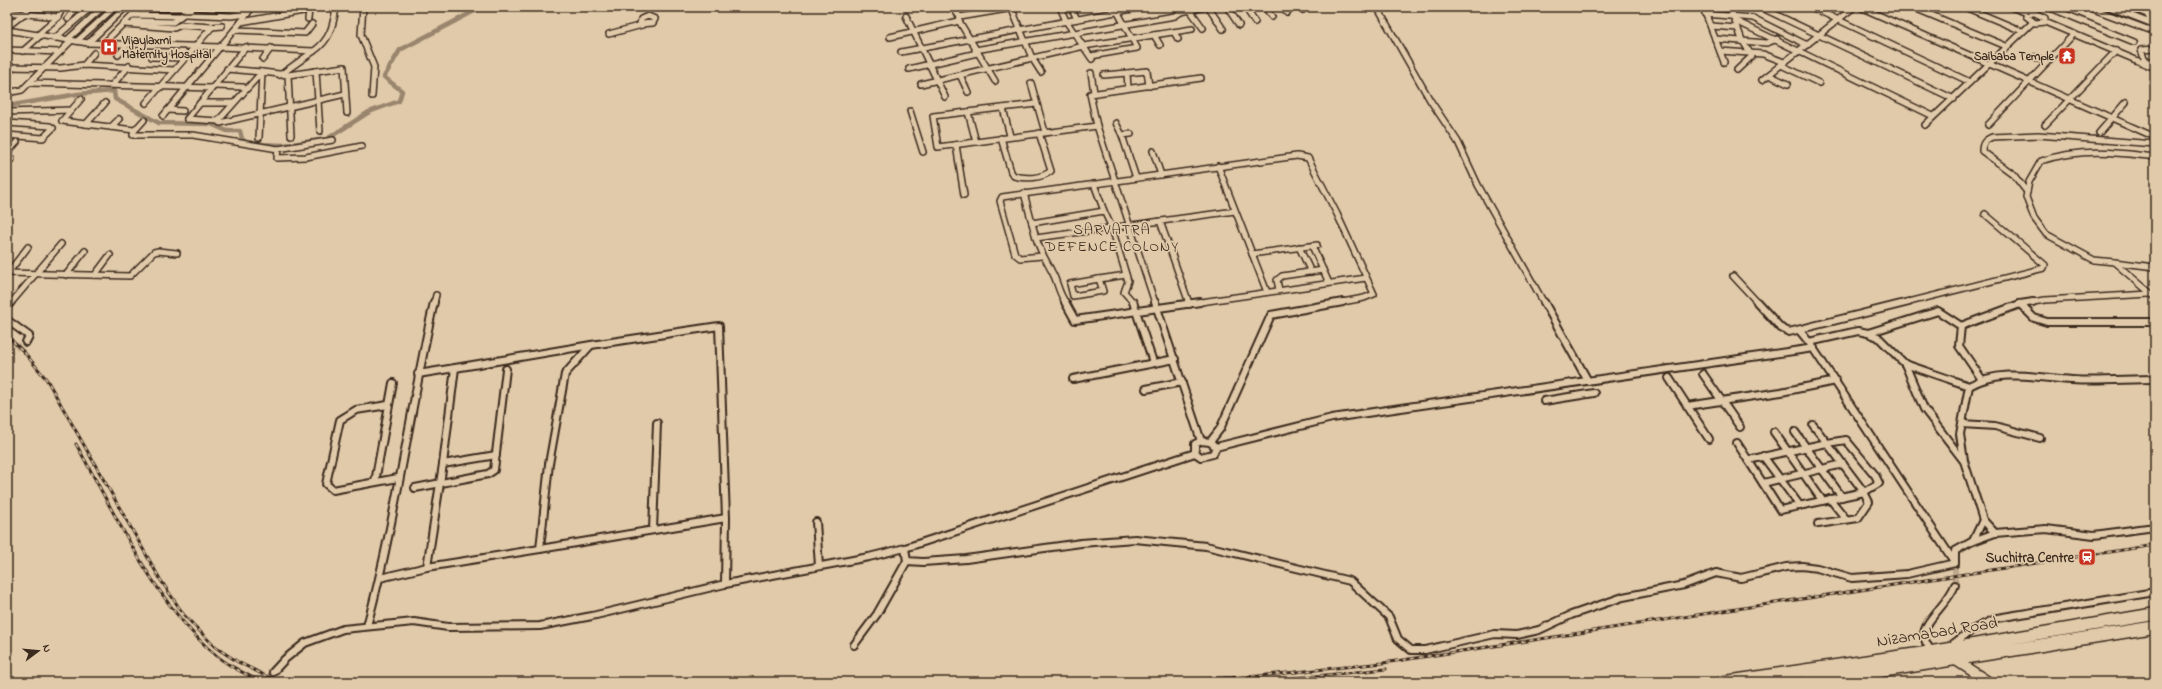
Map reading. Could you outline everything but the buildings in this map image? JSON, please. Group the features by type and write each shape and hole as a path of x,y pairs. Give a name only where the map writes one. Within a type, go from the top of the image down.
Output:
{"highway":[{"name":"Nizamabad Road","path":"1807,682 1848,669 1931,652 1952,654 2155,614"},
{"name":"Nizamabad Road","path":"1725,682 1848,669 2155,627"}],"main road":[{"path":"1952,654 1989,682"}],"street":[{"path":"7,29 25,13 29,7"},
{"path":"47,7 48,17"},
{"path":"23,51 58,17 63,7"},
{"path":"68,19 77,7"},
{"path":"55,38 79,19 90,7"},
{"path":"73,40 103,7"},
{"path":"7,93 22,90 73,40 115,7"},
{"path":"88,43 126,7"},
{"path":"103,44 140,7 193,8"},
{"path":"163,116 242,22 250,10 198,7"},
{"path":"242,22 309,10 315,7"},
{"path":"280,75 326,43 336,7 330,7"},
{"path":"363,7 360,35 374,67 372,96"},
{"path":"890,36 959,19 1019,7"},
{"path":"1060,7 1066,21 1076,33 1092,58 1137,48 1116,9"},
{"path":"1071,7 1077,19"},
{"path":"901,52 969,38 1077,19 1116,9 1143,7"},
{"path":"910,69 1025,41 1125,26 1177,16 1181,12 1194,8 1206,7 1223,29"},
{"path":"1227,7 1239,25"},
{"path":"1244,7 1255,22"},
{"path":"1265,7 1272,17"},
{"path":"1283,7 1287,13"},
{"path":"1378,7 1430,100 1458,142 1478,185 1588,381"},
{"path":"1703,7 1724,62"},
{"path":"1730,7 1742,40 1750,53 1751,58 1737,70"},
{"path":"1760,7 1954,99"},
{"path":"1811,7 1970,82"},
{"path":"1762,80 1854,7"},
{"path":"1860,7 1988,65 2070,99 2155,137"},
{"path":"1912,7 2006,46"},
{"path":"1965,7 2022,31"},
{"path":"2011,7 2028,13 2039,14 2045,18 2045,22"},
{"path":"2039,14 2047,7 2134,42"},
{"path":"2088,7 2140,28 2155,32"},
{"path":"2109,7 2154,26"},
{"path":"2129,7 2146,14 2154,26"},
{"path":"125,23 172,22 193,8"},
{"path":"953,8 976,52 995,81"},
{"path":"1011,8 1032,58 1041,72"},
{"path":"1194,8 1203,28"},
{"path":"308,19 309,10"},
{"path":"2149,10 2155,11"},
{"path":"7,12 58,17"},
{"path":"2028,13 2027,18 2033,22 2045,22 2143,61 2155,68"},
{"path":"133,15 231,16 247,14"},
{"path":"1706,14 1754,18 1807,45"},
{"path":"906,16 945,97"},
{"path":"1736,21 1777,39 1798,51 1933,116"},
{"path":"1925,125 1933,116 1954,99 2006,46 2033,22"},
{"path":"125,23 174,28 181,25 222,26"},
{"path":"235,30 305,33 312,24"},
{"path":"609,34 642,25"},
{"path":"146,103 212,26"},
{"path":"1711,26 1738,28"},
{"path":"7,29 88,43 314,50"},
{"path":"921,84 1084,46 1192,29"},
{"path":"1174,32 1178,39"},
{"path":"1988,125 2074,34"},
{"path":"1154,35 1160,45"},
{"path":"1715,39 1768,43 1777,39"},
{"path":"118,55 128,44"},
{"path":"246,47 187,119 229,122 346,94"},
{"path":"263,58 271,48"},
{"path":"2143,61 2141,50 2155,49"},
{"path":"7,50 60,52"},
{"path":"1720,51 1767,55 1819,83"},
{"path":"2045,125 2116,51"},
{"path":"84,65 94,53"},
{"path":"152,56 185,58"},
{"path":"2035,57 2047,62"},
{"path":"2143,61 2155,61"},
{"path":"7,68 43,69 84,65 129,66 174,70"},
{"path":"113,84 129,66"},
{"path":"227,69 288,75 344,67 347,113"},
{"path":"7,74 14,68"},
{"path":"316,71 320,131"},
{"path":"1104,75 1147,71 1149,86"},
{"path":"218,121 262,72"},
{"path":"259,138 262,72"},
{"path":"1091,72 1094,92"},
{"path":"1127,73 1128,88"},
{"path":"1769,74 1788,84"},
{"path":"288,75 291,135"},
{"path":"960,75 968,92"},
{"path":"1201,78 1094,92 1090,94 1097,126 1201,441"},
{"path":"29,83 243,87"},
{"path":"1031,83 1045,132"},
{"path":"80,99 62,121 135,130"},
{"path":"2099,133 2126,102"},
{"path":"86,124 105,103"},
{"path":"200,103 233,103"},
{"path":"1036,104 933,116 938,147 1010,136 1097,126"},
{"path":"1004,108 1010,136"},
{"path":"7,112 71,110"},
{"path":"168,110 183,111"},
{"path":"910,112 923,152"},
{"path":"968,112 976,142"},
{"path":"112,127 119,118"},
{"path":"144,120 135,130 133,135 193,135 278,150 333,140"},
{"path":"1116,123 1122,135 1136,178"},
{"path":"7,135 43,138 53,128 50,126 8,124"},
{"path":"1001,138 1011,172 1014,176 1024,178 1044,175 1051,171 1039,133"},
{"path":"1122,135 1131,134"},
{"path":"2027,192 2013,174 1982,151 1982,145 1985,140 1992,137 2038,135 2155,144"},
{"path":"7,153 17,142"},
{"path":"956,145 964,195"},
{"path":"278,150 277,158 281,159 362,146"},
{"path":"2155,157 2106,150 2061,154 2041,161 2029,182 2026,197 2034,218 2046,234 2069,248 2094,260 2155,267"},
{"path":"1153,151 1161,175"},
{"path":"1042,256 1020,258 1015,254 1012,248 1000,199 1009,195 1218,166 1297,156 1308,158 1337,214 1366,278 1374,291 1371,296 1279,313 1269,318 1220,429 1210,442"},
{"path":"1218,166 1267,292"},
{"path":"1094,184 1112,228 1128,280 1124,292 1129,299 1134,301 1153,362"},
{"path":"1024,193 1042,256 1053,273 1058,294 1069,307 1075,320 1366,278"},
{"path":"1032,223 1104,211"},
{"path":"1036,238 1235,211"},
{"path":"1733,276 1781,328 1789,332 2044,268 2045,265 1985,214"},
{"path":"1160,221 1189,304"},
{"path":"7,307 61,244"},
{"path":"1252,254 1315,246 1329,283"},
{"path":"8,273 28,247"},
{"path":"1299,247 1311,272"},
{"path":"66,275 85,251"},
{"path":"8,273 130,276 139,271 152,254 158,251 177,253"},
{"path":"95,276 110,255"},
{"path":"2114,262 2152,296"},
{"path":"1279,290 1277,283 1278,278 1323,270"},
{"path":"1099,279 1102,291 1074,296 1070,284 1099,279 1126,275"},
{"path":"367,626 380,578 418,374 436,295"},
{"path":"1961,326 2020,304 2045,300 2152,296"},
{"path":"2020,304 2034,318 2047,322 2155,322"},
{"path":"1868,332 1938,311 1961,326"},
{"path":"7,320 29,336 26,342"},
{"path":"418,374 591,344 719,326 726,518 725,584"},
{"path":"1961,326 1959,346 1981,378"},
{"path":"1799,330 1814,348 1836,381 1955,565"},
{"path":"1809,342 1858,331 1868,332 1878,337 1905,364 1924,409 1964,461"},
{"path":"540,549 549,464 565,374 591,344"},
{"path":"1216,447 1332,418 1814,348"},
{"path":"1073,379 1153,362 1175,359"},
{"path":"1905,364 1969,386"},
{"path":"427,567 443,464 455,368"},
{"path":"415,488 488,474 494,470 506,369"},
{"path":"1703,374 1740,427"},
{"path":"1995,533 1983,520 1964,461 1960,434 1969,386 1981,378 2016,375 2072,380 2155,379"},
{"path":"1669,378 1709,439"},
{"path":"1687,406 1781,392 1836,381"},
{"path":"1146,389 1182,382"},
{"path":"375,482 393,383"},
{"path":"1544,401 1594,393"},
{"path":"388,405 354,411 344,415 340,420 326,484 333,490 398,478"},
{"path":"653,530 658,423"},
{"path":"1962,424 1995,426 2040,438"},
{"path":"1813,425 1864,492 1869,502 1858,518 1818,524"},
{"path":"1774,432 1822,500"},
{"path":"1795,432 1842,497"},
{"path":"1737,443 1780,510 1864,492 1879,483 1875,475 1846,440 1748,460"},
{"path":"1195,453 1195,444 1201,441 1210,442 1216,447"},
{"path":"1195,453 1201,457 1207,457 1213,454 1216,447"},
{"path":"273,672 300,647 320,636 343,629 414,622 448,627 540,626 592,616 725,584 869,557 904,548 1195,453"},
{"path":"443,464 496,455"},
{"path":"1764,456 1800,506"},
{"path":"1762,483 1803,475 1843,464"},
{"path":"1830,499 1846,519"},
{"path":"380,578 427,567 726,518"},
{"path":"1973,541 1983,520"},
{"path":"816,522 819,566"},
{"path":"1955,565 1955,551 1973,541 1995,533 2046,529 2094,535 2155,527"},
{"path":"907,561 923,562 966,559 1081,542 1135,539 1206,546 1350,581 1389,617 1398,639 1411,650 1425,650 1495,634 1518,635 1539,630 1571,615 1623,597 1684,585 1716,573 1741,578 1786,567 1802,566 1817,568 1852,578 1907,574 1955,565"},
{"path":"854,645 878,614 907,561 904,548"},
{"path":"1931,652 1924,635 1926,625 1949,600 1953,594 1955,585"},
{"path":"1952,654 1960,636 1976,626 1997,618 2155,592"}],"waterway":[{"path":"259,144 284,145 327,139 369,112 399,101 402,91 384,77 400,50 482,7"},
{"path":"7,106 78,94 114,91 115,99 159,123 211,124 227,131 240,131 242,139 249,144"}],"tunnel":[{"path":"7,353 26,342"},
{"path":"1955,568 1955,585"},
{"path":"266,682 273,672"}],"railway":[{"path":"7,336 24,352 47,380 160,579 184,615 215,647 238,662 278,682"},
{"path":"76,444 138,557 175,611 195,635 217,656 233,667 261,682"},
{"path":"1156,682 1258,676 1383,663 2155,545"},
{"path":"1256,682 1386,669"}],"place":[{"name":"Vijaylaxmi Maternity Hospital","path":"109,47"},
{"name":"Saibaba Temple","path":"2067,56"},
{"name":"Suchitra Centre","path":"2087,557"}],"district":[{"name":"SARVATRA DEFENCE COLONY","path":"1112,238"}]}
